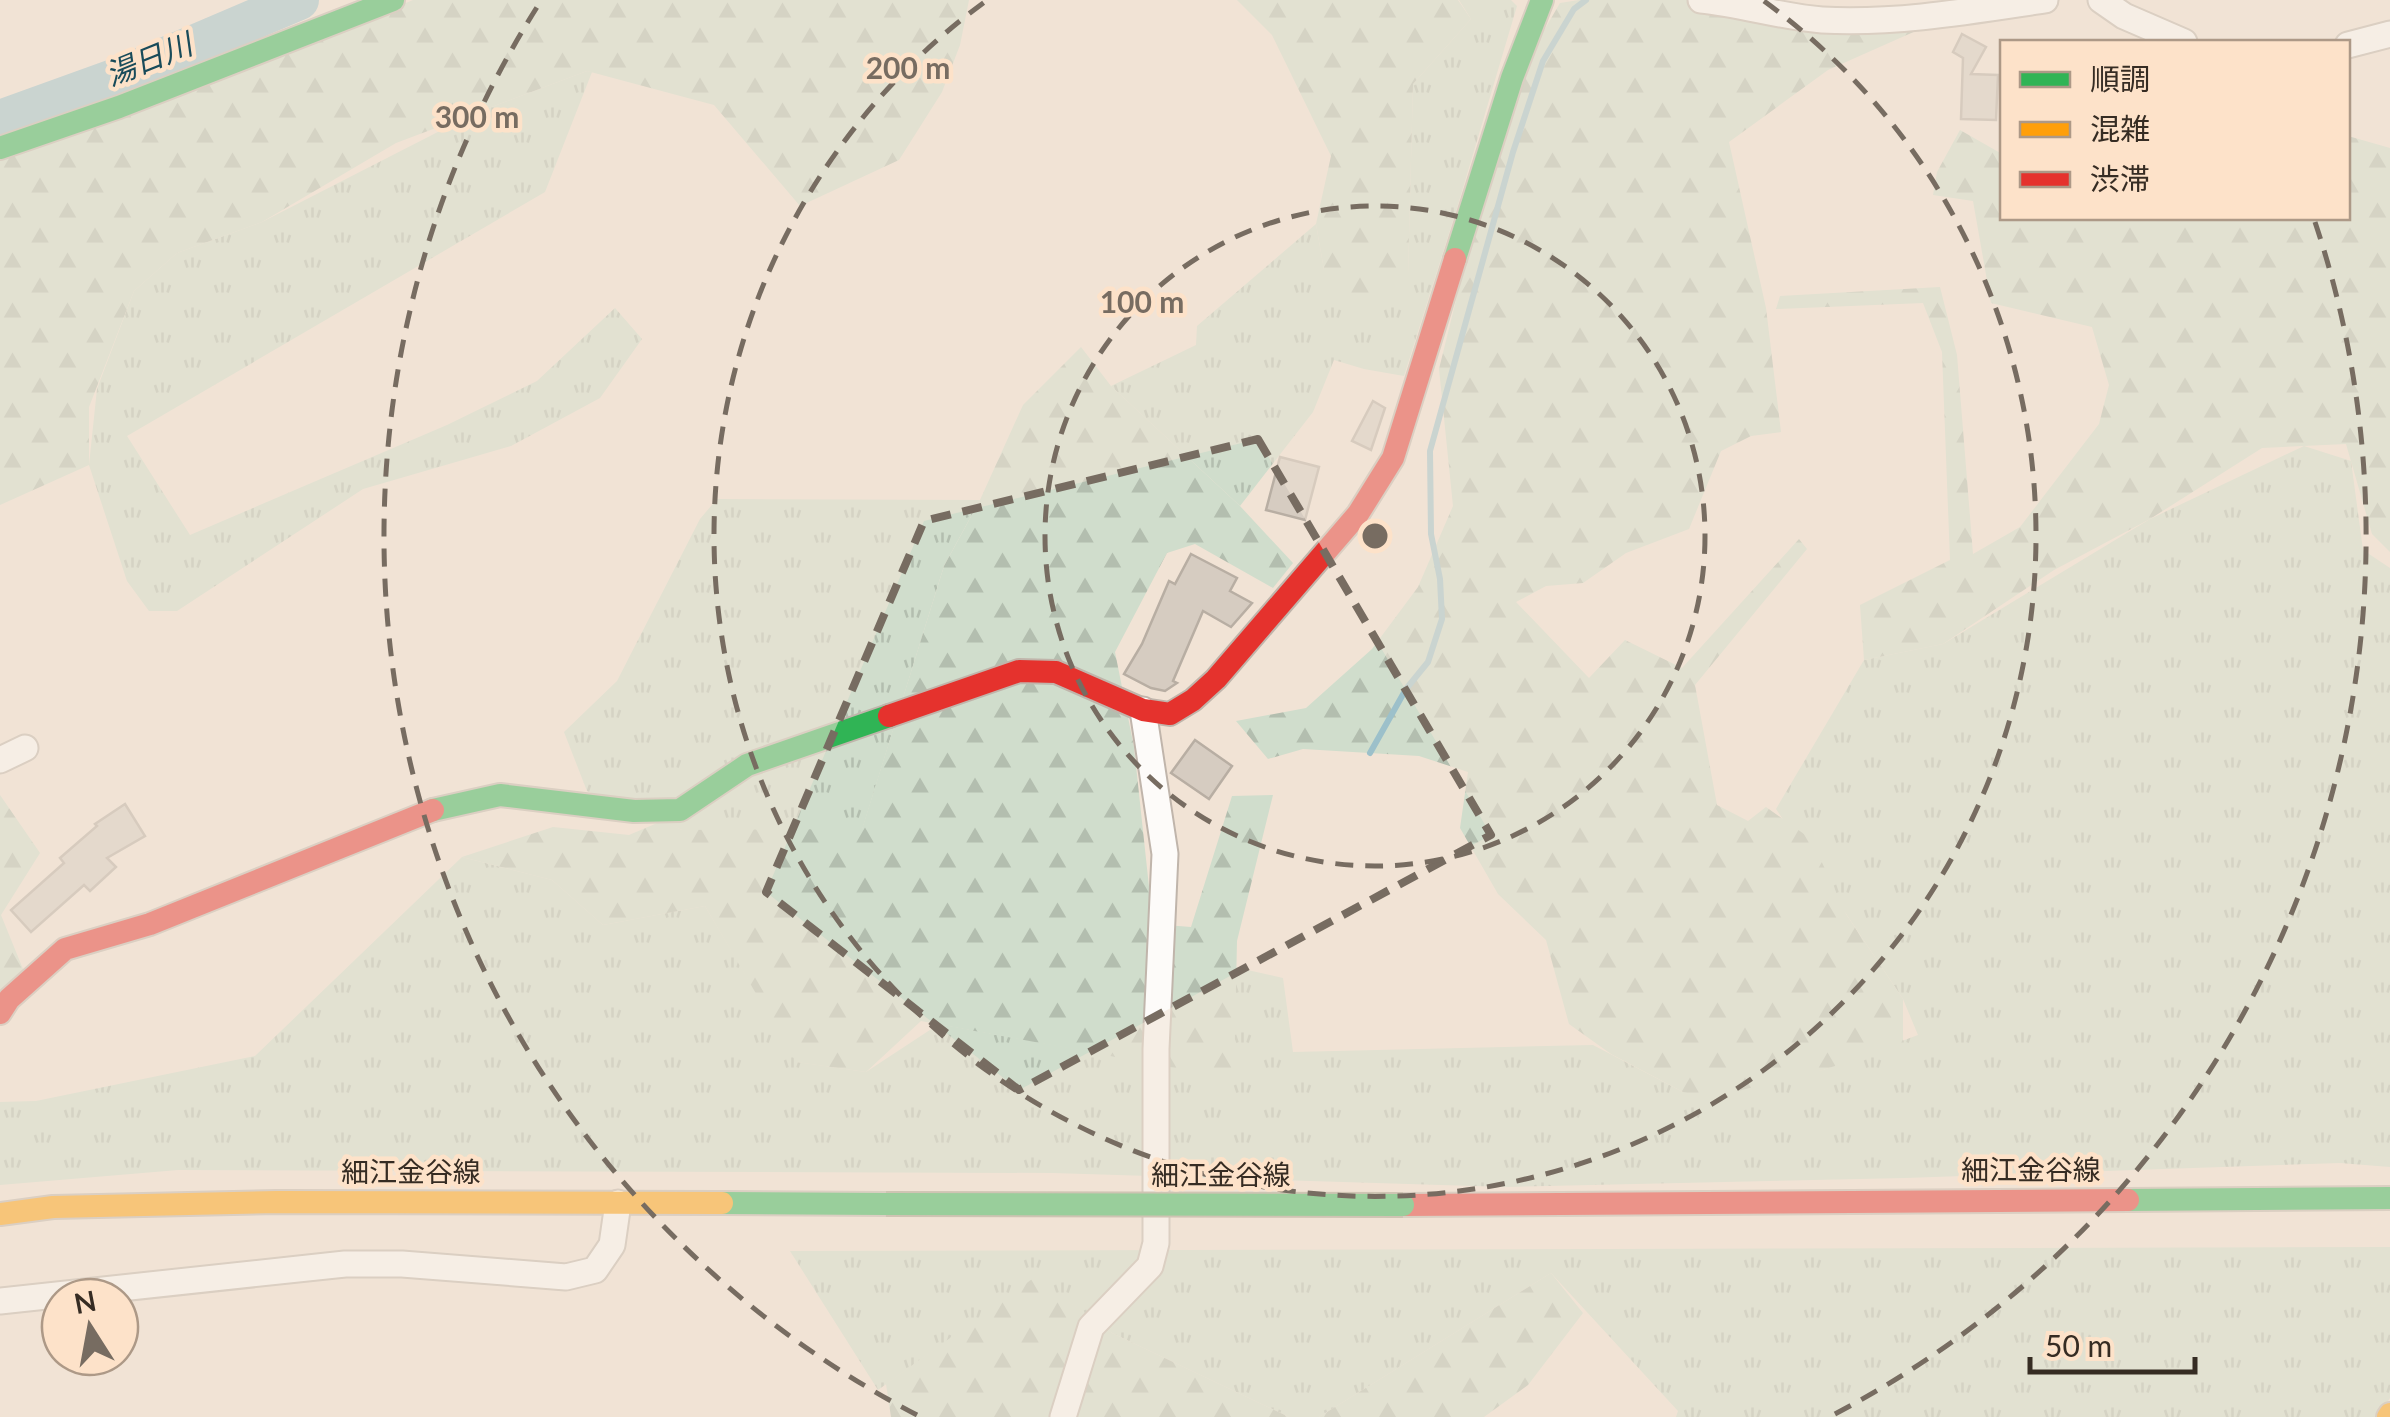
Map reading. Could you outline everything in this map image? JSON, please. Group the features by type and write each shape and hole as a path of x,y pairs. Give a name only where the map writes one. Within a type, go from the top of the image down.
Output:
{"street":[{"path":"0,148 120,107 392,0"},
{"path":"0,1013 9,998 65,949 150,924 441,807 500,794 634,811 680,810 746,765 1019,671 1056,672 1143,710 1170,714 1193,700 1216,679 1358,514 1392,458 1512,78 1542,0"},
{"path":"1700,0 1852,21 1898,20 2045,0"},
{"path":"2101,0 2124,16 2179,40"},
{"path":"2350,45 2390,34"},
{"path":"1063,1417 1090,1327 1150,1266 1156,1242 1156,1049 1165,854 1143,710"},
{"path":"0,760 25,748"},
{"name":"細江金谷線","path":"0,1203 52,1207 278,1202 1403,1205 2390,1198"},
{"path":"0,1301 345,1264 402,1264 566,1278 595,1270 612,1245 618,1203"},
{"name":"細江金谷線","path":"0,1214 52,1207"}],"highlighted area":[{"path":"1258,439 1491,835 1019,1090 766,892 924,521"}],"green space":[{"path":"413,0 969,0 960,45 942,92 899,160 800,206 714,105 587,71 396,143 262,222 177,253 134,291 89,407 89,465 0,505 0,159 254,67"},
{"path":"1237,0 1458,0 1471,19 1413,84 1408,274 1356,305 1324,270 1316,224 1331,156 1272,35"},
{"path":"1459,0 1511,0 1517,6 1404,376 1334,360 1313,412 1240,506 1111,386 1196,345 1197,326 1316,224 1324,270 1408,274 1413,84 1471,19"},
{"path":"1701,0 1918,30 1828,70 1729,142 1766,308 1781,432 1751,436 1721,451 1689,529 1626,553 1583,583 1546,586 1516,602 1589,678 1625,640 1682,668 1799,539 1807,549 1695,685 1717,805 1748,821 1766,807 1811,839 1846,914 1903,999 1903,1043 1823,1070 1709,1098 1683,1092 1611,1054 1569,1024 1546,940 1498,894 1460,828 1468,772 1419,756 1303,749 1268,759 1236,721 1306,708 1372,649 1418,587 1453,506 1439,369 1507,94 1560,3"},
{"path":"592,72 545,192 127,436 190,535 447,425 537,381 615,308 642,339 600,398 511,446 363,489 177,611 149,611 127,581 89,465 97,389 134,291 177,253 262,222 473,114"},
{"path":"1960,130 2000,153 2000,220 2350,220 2350,137 2390,148 2390,552 2372,534 2346,444 2262,448 2150,519 2054,570 1943,644 1864,660 1860,605 1950,560 1942,352 1923,303 1776,309 1780,296 1940,287 1957,355 1973,554 2020,527 2099,424 2109,385 2092,327 1991,303 1973,201 1933,195 1937,172"},
{"path":"1081,347 1111,386 1240,506 1293,563 1273,588 1195,544 1167,553 1115,652 1134,747 1153,924 1191,927 1232,796 1273,795 1237,941 1234,1079 921,1021 866,1072 796,1062 705,906 603,925 552,880 462,857 553,827 629,835 662,821 682,830 862,829 944,566 980,500 1023,405"},
{"path":"2304,446 2351,461 2363,550 2390,568 2390,1167 2340,1163 1507,1187 1053,1173 178,1170 0,1185 0,1102 36,1101 255,1056 462,857 552,880 603,925 705,906 797,1062 866,1072 939,1024 1234,1078 1234,967 1283,978 1293,1052 1593,1045 1683,1092 1823,1070 1918,1035 1903,999 1776,809 1864,660 1943,644 2150,519"},
{"path":"717,499 980,500 944,566 862,830 682,830 587,791 564,732 617,681 700,519"},
{"path":"0,795 40,853 1,915 25,974 0,990"},
{"path":"2390,1247 2390,1398 2377,1417 1676,1417 1678,1411 1551,1273 1319,1417 1289,1417 1112,1333 1035,1278 878,1390 790,1251"},
{"path":"1551,1273 1583,1313 1528,1385 1484,1417 1319,1417"},
{"path":"1035,1277 1112,1333 1289,1417 891,1417 886,1384"}],"building":[{"path":"1962,34 1986,47 1971,74 1998,75 1996,120 1961,119 1963,58 1953,52"},
{"path":"1373,401 1385,408 1371,450 1352,441"},
{"path":"1280,457 1319,467 1305,520 1266,510"},
{"path":"1191,554 1237,578 1230,591 1252,603 1231,627 1203,611 1173,681 1177,683 1165,691 1151,688 1124,674 1142,644 1169,581 1175,584"},
{"path":"1195,740 1232,766 1209,799 1171,773"},
{"path":"125,804 145,836 107,858 116,867 90,891 84,885 31,932 11,910 64,863 60,858 95,824"}],"waterway":[{"name":"湯日川","path":"0,120 119,77 299,0"},
{"path":"1370,753 1406,689 1428,662 1442,619 1440,579 1431,534 1430,451 1513,152 1543,61 1574,9 1586,0"}],"traffic: fast":[{"path":"0,148 119,107 393,0"},
{"path":"1455,259 1512,78 1542,0"},
{"path":"433,810 500,795 634,811 680,810 747,765 889,716"},
{"path":"2128,1200 2390,1198"},
{"path":"722,1203 886,1204"},
{"path":"886,1204 1403,1205"}],"traffic: slow":[{"path":"0,1214 53,1207 277,1202 722,1203"}],"traffic: jam":[{"path":"889,716 1019,671 1056,672 1143,710 1170,714 1193,700 1216,679 1358,514 1393,458 1455,259"},
{"path":"0,1013 9,999 65,949 150,924 433,810"},
{"path":"1403,1205 2128,1200"}]}
